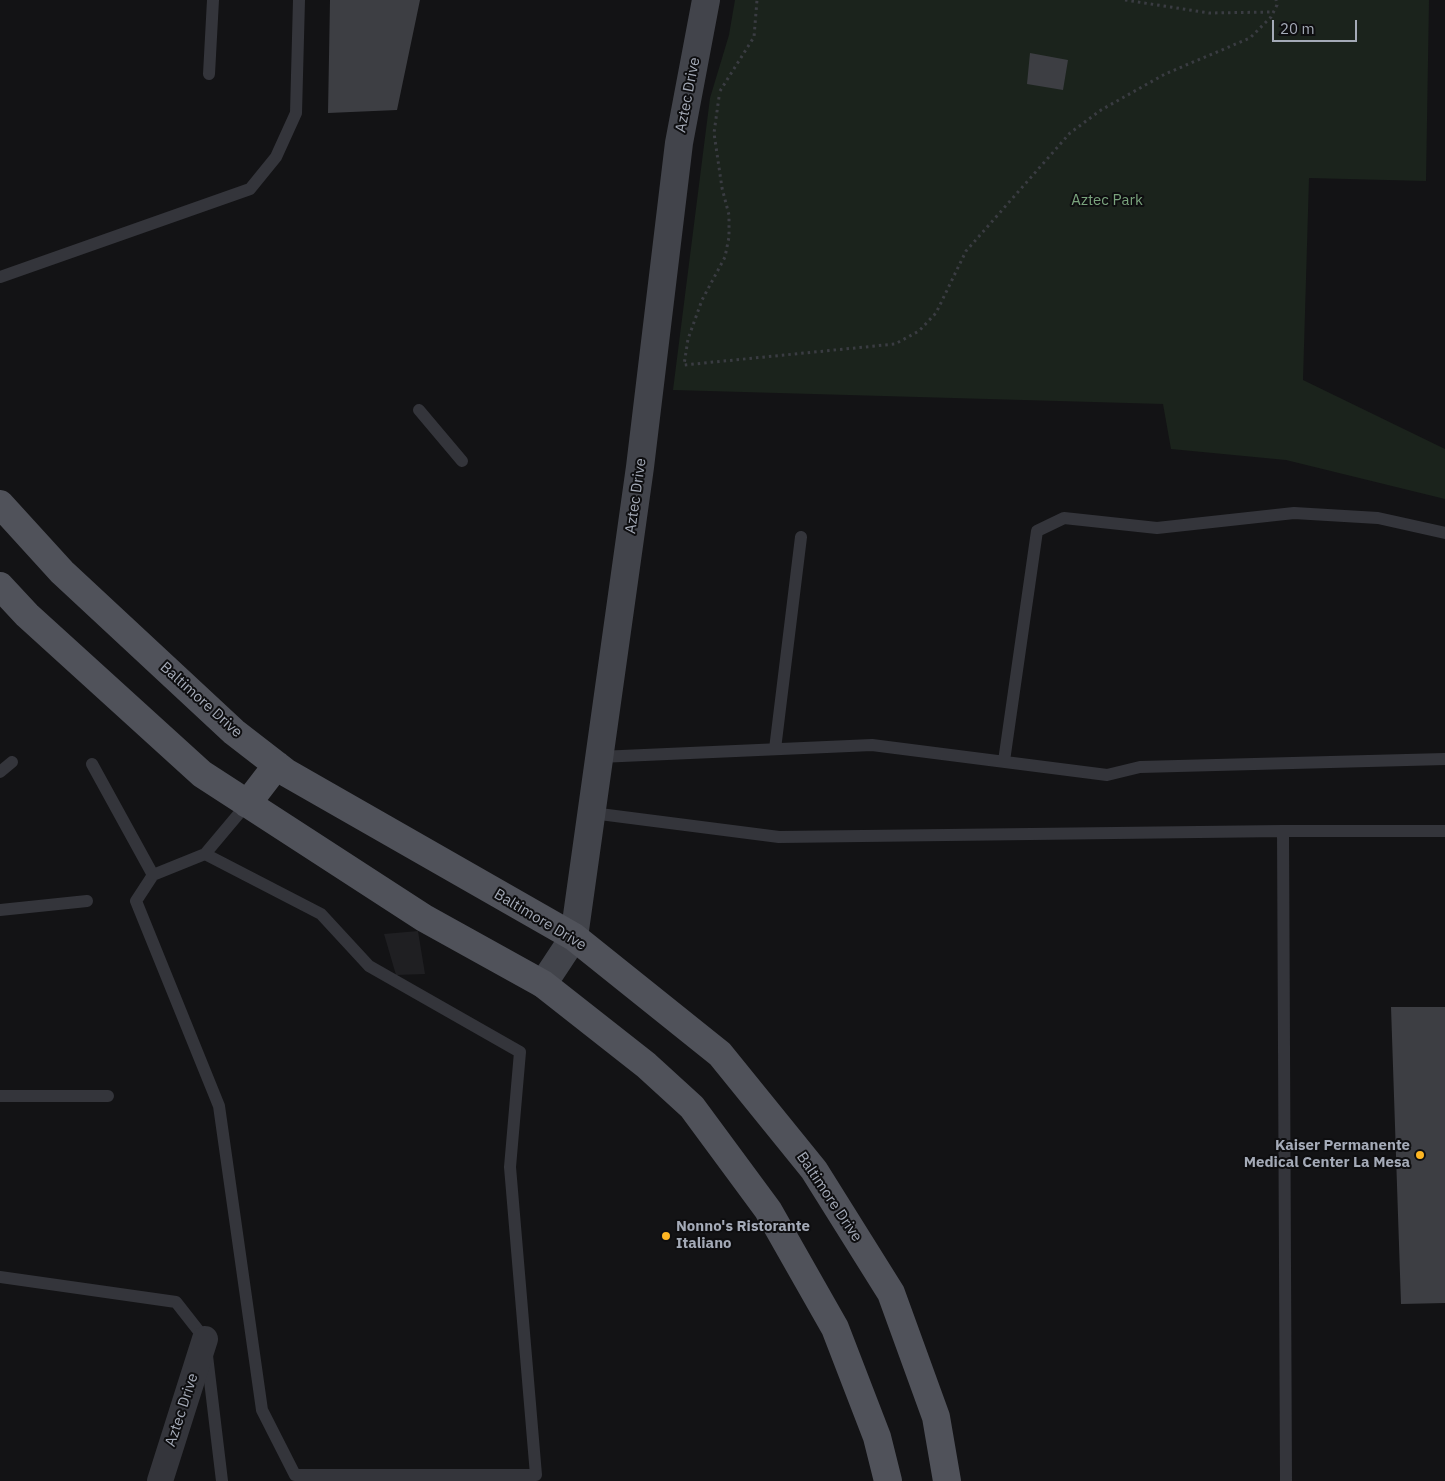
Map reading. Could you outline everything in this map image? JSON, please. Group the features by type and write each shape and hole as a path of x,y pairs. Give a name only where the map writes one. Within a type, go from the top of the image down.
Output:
{"main road":[{"name":"Baltimore Drive","path":"0,504 62,572 234,732 287,773 574,937 720,1054 814,1170 891,1293 936,1417 948,1481"},
{"path":"0,586 26,616 202,774 424,918 542,984 646,1065 692,1107 768,1210 835,1328 878,1437 888,1481"},
{"path":"247,804 277,765"}],"street":[{"name":"Aztec Drive","path":"542,984 574,937 640,467 679,143 706,0"},
{"name":"Aztec Drive","path":"160,1481 205,1339"}],"lane":[{"path":"209,74 213,0"},
{"path":"0,277 250,189 276,158 296,113 299,0"},
{"path":"419,410 462,461"},
{"path":"1004,761 1036,531 1064,518 1157,528 1294,513 1378,518 1445,533"},
{"path":"775,749 801,537"},
{"path":"599,757 872,745 1107,775 1140,767 1445,759"},
{"path":"0,772 12,762"},
{"path":"92,764 153,875"},
{"path":"205,854 320,914 369,966 520,1052 510,1166 536,1475 295,1475 262,1410 219,1106 136,901 153,875 205,854 247,804"},
{"path":"592,813 779,837 1445,831"},
{"path":"1283,831 1286,1481"},
{"path":"0,910 87,901"},
{"path":"0,1096 108,1096"},
{"path":"0,1277 176,1302 205,1339 222,1481"}],"path":[{"path":"757,0 754,37 743,58 720,89 714,133 722,188 729,215 729,236 725,258 702,300 688,339 684,365 895,344 919,331 936,313 966,251 1070,133 1101,110 1165,74 1250,38 1271,17 1276,0"},
{"path":"1126,0 1209,13 1273,12"}],"shaded area":[{"path":"418,931 425,974 396,975 384,934"}],"green space":[{"name":"Aztec Park","path":"735,0 1429,0 1426,181 1309,178 1303,380 1445,449 1445,499 1286,460 1171,449 1163,404 673,390 710,98 729,35"}],"building":[{"path":"330,0 420,0 397,110 328,113"},
{"path":"1030,53 1068,60 1063,90 1027,84"},
{"name":"Kaiser Permanente Medical Center La Mesa","path":"1391,1007 1445,1007 1445,1303 1401,1304"}],"place":[{"name":"Kaiser Permanente Medical Center La Mesa","path":"1420,1155"},
{"name":"Nonno's Ristorante Italiano","path":"666,1236"}]}
